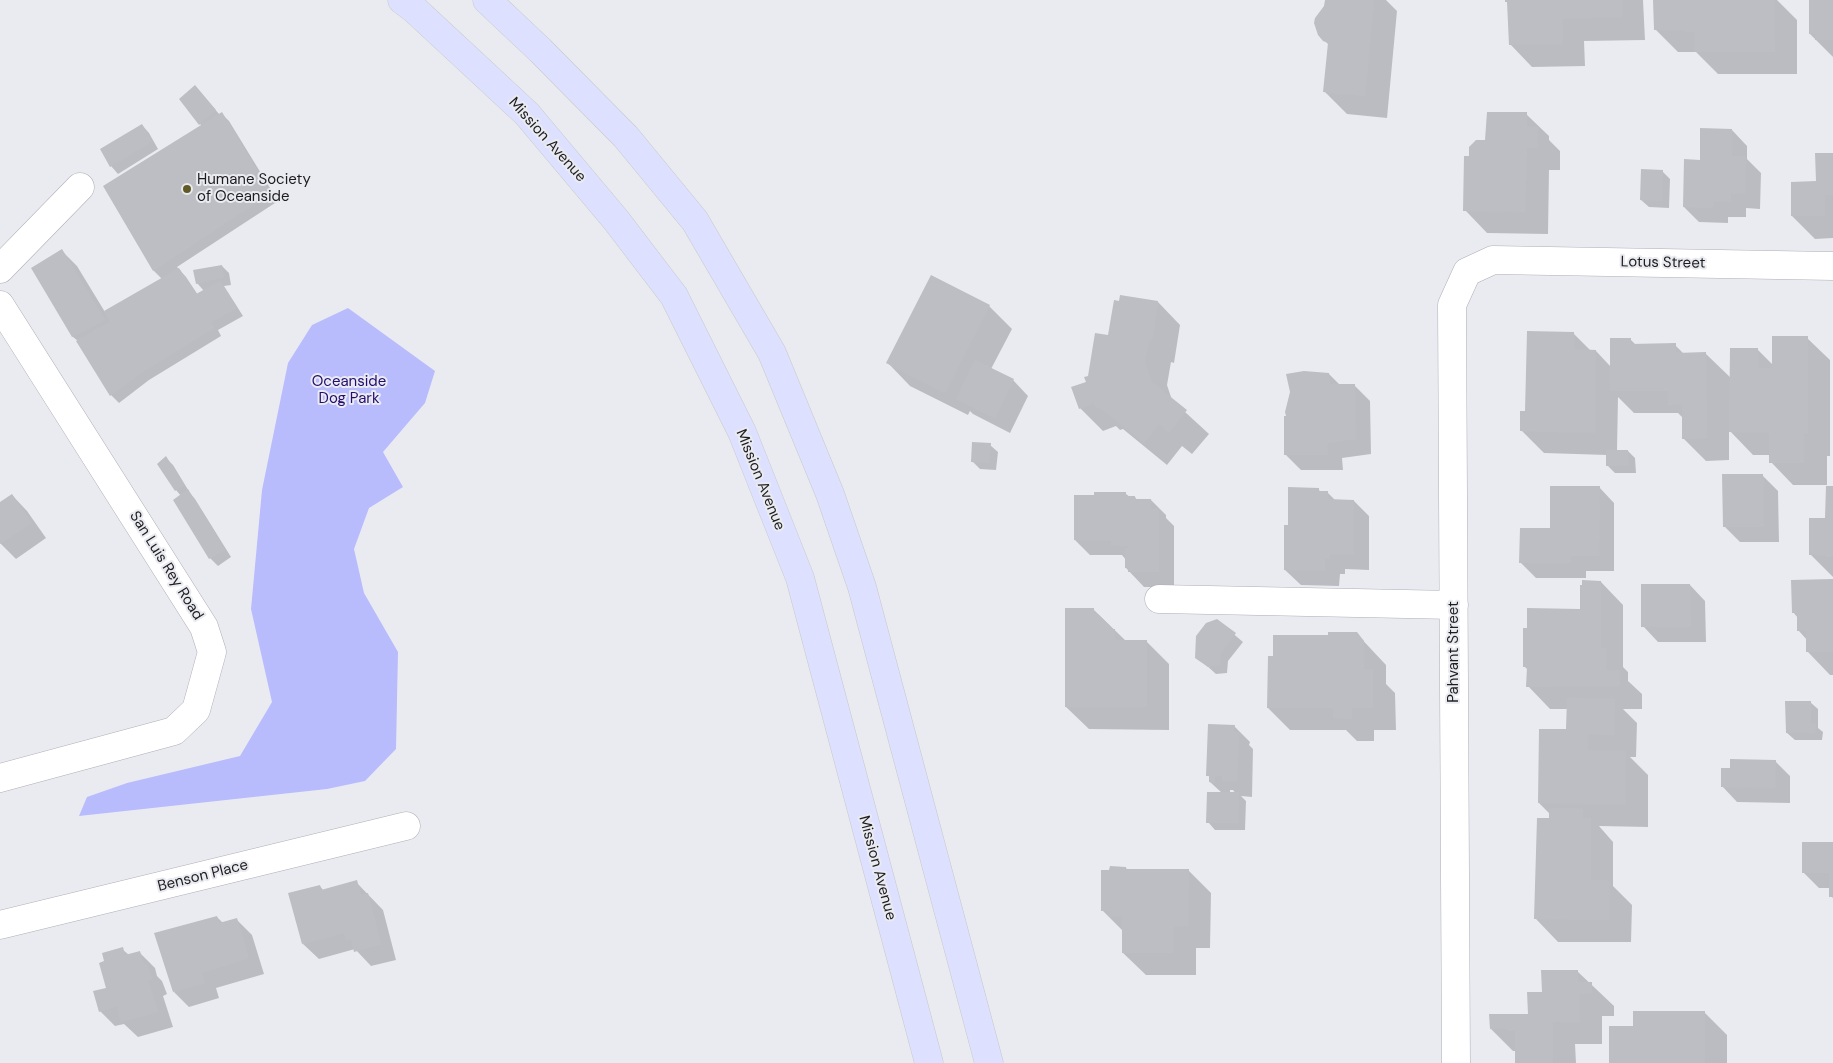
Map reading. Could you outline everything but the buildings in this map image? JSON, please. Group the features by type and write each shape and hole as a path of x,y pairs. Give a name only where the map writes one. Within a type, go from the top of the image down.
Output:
{"main road":[{"name":"Mission Avenue","path":"402,0 527,114 616,220 674,296 738,423 800,578 929,1063"},
{"path":"487,0 540,50 626,137 696,220 772,353 830,494 862,587 989,1063"}],"street":[{"path":"0,270 80,187"},
{"name":"Lotus Street","path":"1493,260 1833,266"},
{"name":"Pahvant Street","path":"1456,1063 1452,305 1467,272 1493,260"},
{"name":"San Luis Rey Road","path":"0,305 204,627 212,652 196,710 174,732 0,778"},
{"path":"1159,599 1454,605"},
{"name":"Benson Place","path":"0,925 406,826"}],"green space":[{"name":"Oceanside Dog Park","path":"348,308 435,371 425,403 383,452 403,487 369,508 354,549 364,593 398,652 396,749 365,781 327,789 79,816 87,797 127,783 240,756 272,702 251,609 262,490 288,363 312,325"}],"place":[{"name":"Humane Society of Oceanside","path":"187,189"}]}
